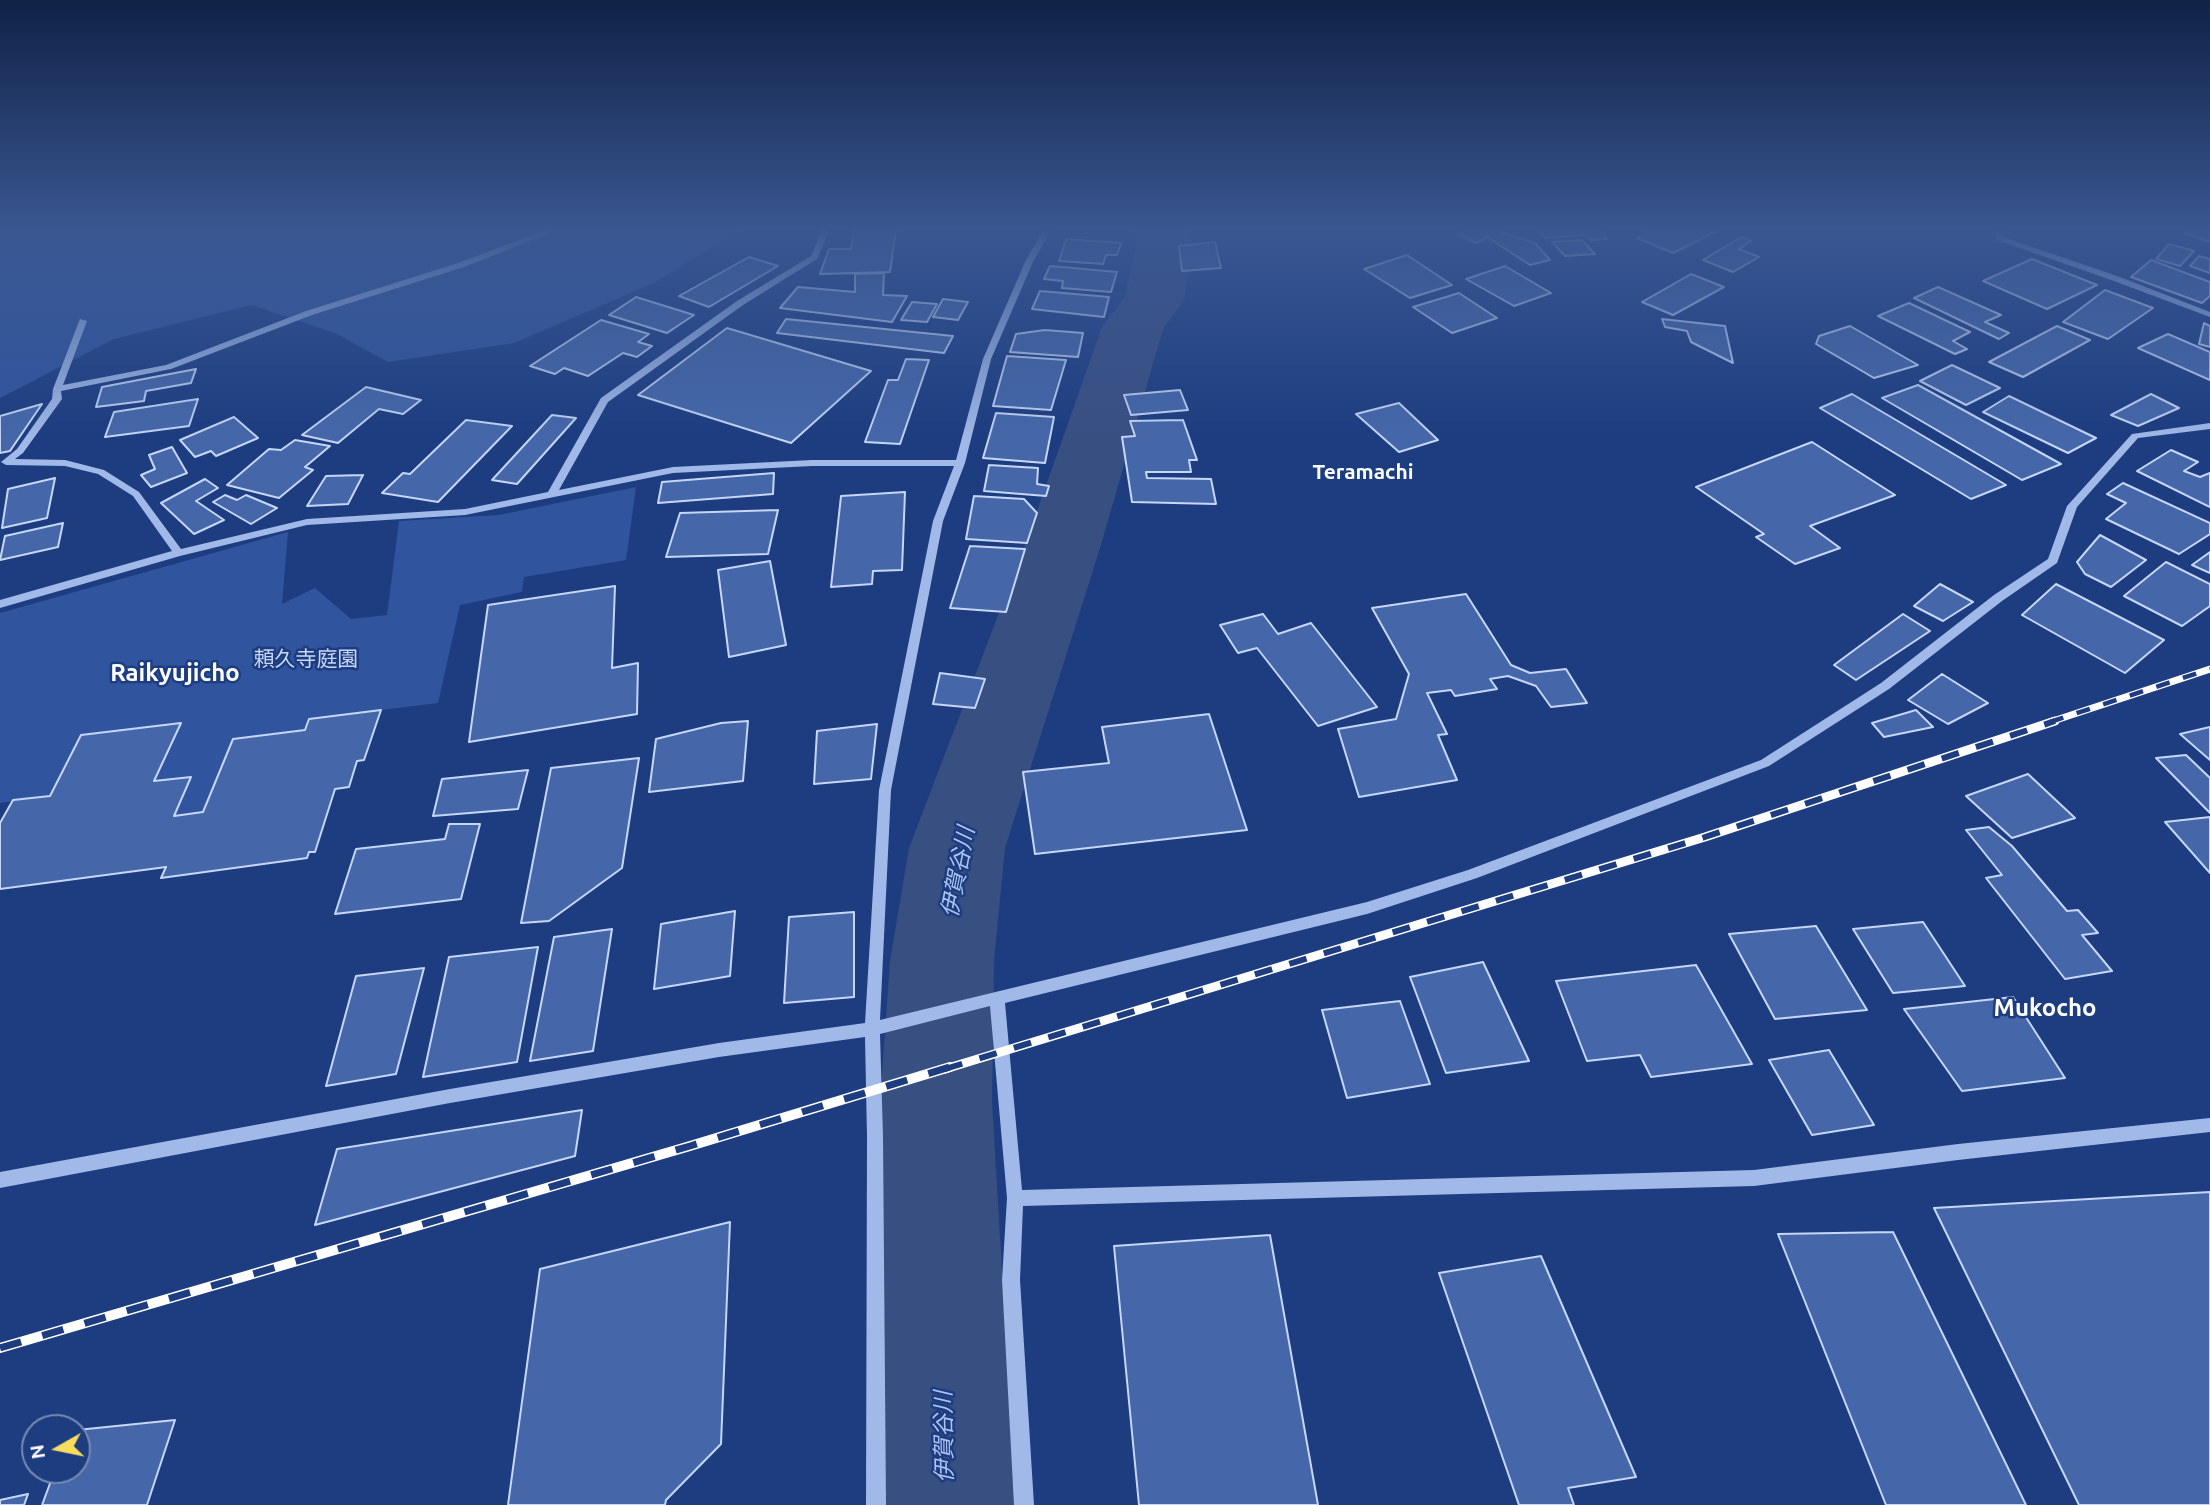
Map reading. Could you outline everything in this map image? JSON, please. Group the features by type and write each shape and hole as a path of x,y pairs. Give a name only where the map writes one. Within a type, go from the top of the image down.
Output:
{"street":[{"path":"57,389 168,367 349,300"},
{"path":"551,496 604,400 744,300"},
{"path":"876,1505 876,1151 872,1029 885,790 938,522 960,463 987,359 1012,300"},
{"path":"2172,300 2210,315"},
{"path":"3,463 20,451 57,399 57,389 83,321"},
{"path":"0,1180 450,1096 719,1050 872,1029 1367,908 1472,874 1765,763 1885,686 1998,598 2053,561 2071,506 2136,436 2210,425"},
{"path":"3,463 65,463 101,472 136,494 178,553"},
{"path":"0,604 178,553 307,522 465,512 673,470 811,463 960,463"},
{"path":"990,1000 1015,1198 1011,1280 1024,1505"},
{"path":"1015,1198 1754,1178 1958,1152 2210,1125"}],"green space":[{"path":"0,300 614,300 514,343 388,362 335,333 252,305 114,339 0,398"},
{"name":"頼久寺庭園","path":"636,487 626,560 524,577 522,592 460,605 438,703 309,719 305,730 233,739 203,812 174,816 190,777 154,781 180,724 50,796 0,803 0,613 288,532 282,604 315,588 351,619 387,615 399,521 499,515"}],"building":[{"path":"631,300 646,300 694,315 667,333 609,315"},
{"path":"691,300 720,300 709,307"},
{"path":"787,300 905,300 892,322 780,308"},
{"path":"942,300 968,302 958,320 933,317"},
{"path":"1036,300 1108,300 1104,317 1032,309"},
{"path":"1435,300 1470,300 1497,318 1452,333 1413,307"},
{"path":"1504,300 1530,300 1514,306"},
{"path":"1645,300 1700,300 1673,315 1642,302"},
{"path":"1919,300 1968,300 2001,315 1985,322 2009,333 1999,339"},
{"path":"2027,300 2065,300 2047,309"},
{"path":"2092,300 2132,300 2153,308 2108,339 2063,322"},
{"path":"912,302 937,304 927,322 901,320"},
{"path":"1909,303 1970,332 1953,341 1967,349 1955,354 1878,316"},
{"path":"786,319 953,336 944,353 777,333"},
{"path":"1662,319 1725,326 1733,363 1691,342 1687,331 1665,327"},
{"path":"601,320 649,334 638,342 652,346 637,357 623,353 588,376 564,368 555,374 530,366"},
{"path":"2204,323 2210,326 2210,347 2199,344"},
{"path":"1850,326 1918,365 1874,378 1816,344 1819,336"},
{"path":"2057,326 2090,340 2023,377 1989,362"},
{"path":"727,328 871,371 791,443 638,395"},
{"path":"1045,330 1083,333 1078,357 1010,352 1016,334"},
{"path":"2168,334 2210,352 2210,380 2138,348"},
{"path":"1007,356 1066,360 1051,410 993,406"},
{"path":"906,359 929,360 900,444 865,442 888,380 898,380"},
{"path":"1952,365 2000,388 1966,405 1920,381"},
{"path":"196,369 191,383 146,391 144,401 96,407 102,387"},
{"path":"1918,385 2061,464 2022,480 1882,398"},
{"path":"366,387 421,400 403,414 379,409 338,443 302,435"},
{"path":"1180,390 1188,410 1131,415 1124,395"},
{"path":"1852,394 2006,485 1971,499 1820,408"},
{"path":"2151,394 2179,408 2138,426 2111,415"},
{"path":"2009,396 2096,438 2068,453 1983,412"},
{"path":"198,399 189,426 105,437 114,412"},
{"path":"1399,403 1438,440 1399,452 1356,414"},
{"path":"42,404 10,451 0,453 0,416"},
{"path":"996,413 1054,417 1045,463 983,458"},
{"path":"552,415 576,418 517,484 492,480"},
{"path":"234,417 258,438 216,456 211,451 195,457 180,440"},
{"path":"466,420 512,426 438,502 382,493 403,473 410,474"},
{"path":"1183,420 1197,460 1189,460 1191,472 1146,472 1147,478 1211,479 1216,504 1132,502 1122,437 1135,436 1130,421"},
{"path":"295,440 330,446 305,467 313,470 279,498 227,485 269,449 281,450"},
{"path":"1812,442 1895,495 1810,526 1840,548 1795,564 1756,537 1764,534 1696,487"},
{"path":"172,447 187,473 151,487 141,475 155,469 149,455"},
{"path":"2171,450 2198,462 2184,471 2200,477 2210,473 2210,507 2137,471"},
{"path":"989,465 1038,468 1037,484 1049,486 1046,496 984,491"},
{"path":"774,473 773,494 658,503 662,482"},
{"path":"363,475 348,504 307,506 326,476"},
{"path":"55,478 47,518 2,528 8,489"},
{"path":"205,479 218,488 196,501 224,520 194,534 161,503"},
{"path":"2123,483 2210,523 2210,534 2179,554 2106,519 2126,503 2107,494"},
{"path":"905,492 902,570 873,571 872,584 831,587 841,496"},
{"path":"225,495 237,500 246,495 277,508 251,524 213,502"},
{"path":"974,496 1024,499 1037,513 1027,543 966,539"},
{"path":"778,510 768,554 666,557 680,513"},
{"path":"63,523 58,547 0,560 5,536"},
{"path":"2100,535 2146,560 2111,587 2085,574 2077,562"},
{"path":"970,546 1025,549 1006,612 950,608"},
{"path":"2210,552 2210,573 2192,565"},
{"path":"770,561 786,645 729,657 718,570"},
{"path":"2166,562 2210,584 2210,606 2182,626 2124,596"},
{"path":"1940,584 1973,602 1943,621 1914,606"},
{"path":"2056,584 2164,640 2125,673 2022,615"},
{"path":"615,586 612,668 638,663 637,714 469,742 488,605"},
{"path":"1466,594 1511,665 1530,673 1566,669 1587,703 1551,707 1536,686 1508,676 1490,679 1497,689 1455,696 1451,690 1427,693 1447,734 1438,735 1457,780 1359,797 1338,729 1396,719 1409,674 1372,608"},
{"path":"1263,614 1278,634 1311,623 1377,707 1318,726 1257,648 1238,653 1220,625"},
{"path":"1903,614 1930,631 1856,680 1834,665"},
{"path":"940,673 985,679 975,708 933,704"},
{"path":"1942,674 1988,703 1948,724 1908,700"},
{"path":"381,710 364,760 357,761 349,787 335,789 315,852 309,852 307,858 161,878 166,867 0,889 0,823 13,800 50,796 81,735 181,723 154,781 191,777 174,816 203,812 233,739 305,730 309,719"},
{"path":"1916,710 1933,727 1884,737 1872,723"},
{"path":"1209,714 1247,830 1035,854 1023,772 1109,763 1102,727"},
{"path":"748,721 743,781 649,792 656,739 721,723"},
{"path":"877,724 871,779 814,784 817,731"},
{"path":"2210,727 2210,760 2180,734"},
{"path":"2186,755 2210,778 2210,813 2156,758"},
{"path":"639,758 622,868 549,921 521,923 551,768"},
{"path":"528,770 518,809 433,816 442,779"},
{"path":"2028,774 2075,818 2012,838 1966,796"},
{"path":"2210,817 2210,873 2165,822"},
{"path":"449,824 480,824 461,899 335,914 356,849 445,839"},
{"path":"1989,827 2012,846 2067,911 2078,910 2098,933 2082,935 2112,971 2065,979 1986,878 2002,875 1966,830"},
{"path":"735,911 730,976 654,989 661,924"},
{"path":"854,912 854,997 784,1003 789,917"},
{"path":"1923,922 1965,986 1893,993 1853,929"},
{"path":"1816,926 1867,1010 1775,1019 1729,934"},
{"path":"612,929 593,1051 530,1061 554,937"},
{"path":"538,947 517,1062 423,1077 449,957"},
{"path":"1483,962 1529,1061 1446,1073 1410,977"},
{"path":"1696,965 1752,1064 1651,1077 1640,1055 1587,1061 1556,981"},
{"path":"424,968 396,1074 326,1086 356,976"},
{"path":"2013,997 2065,1078 1962,1091 1904,1009"},
{"path":"1400,1001 1430,1084 1347,1098 1322,1010"},
{"path":"1829,1050 1874,1125 1812,1135 1769,1060"},
{"path":"582,1110 575,1156 315,1225 337,1149"},
{"path":"2210,1192 2210,1505 2079,1505 1934,1208"},
{"path":"730,1222 721,1444 666,1500 665,1505 508,1505 540,1269"},
{"path":"1893,1232 2026,1505 1886,1505 1778,1234"},
{"path":"1270,1235 1318,1505 1139,1505 1114,1246"},
{"path":"1541,1256 1636,1477 1568,1488 1574,1505 1519,1505 1439,1273"},
{"path":"175,1420 147,1505 42,1505 50,1484 91,1484 91,1429"},
{"path":"28,1494 24,1505 0,1505 0,1500"}],"waterway":[{"name":"伊賀谷川","path":"946,1505 936,1102 942,961 957,848 1063,545 1133,327 1154,300"}],"railway":[{"path":"2050,722 2210,669"},
{"path":"945,1069 1705,837 2055,721"},
{"path":"0,1348 950,1067"}],"district":[{"name":"Teramachi","path":"1363,472"},
{"name":"Raikyujicho","path":"175,673"},
{"name":"Mukocho","path":"2045,1008"}]}
